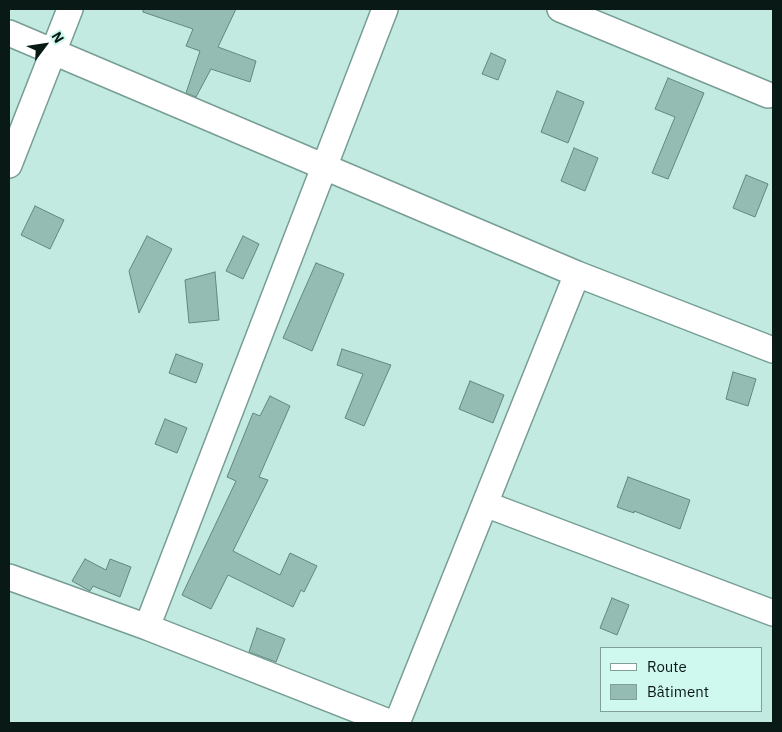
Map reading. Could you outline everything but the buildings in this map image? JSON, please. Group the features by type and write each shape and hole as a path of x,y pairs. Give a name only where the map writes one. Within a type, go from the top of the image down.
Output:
{"street":[{"path":"9,165 70,9"},
{"path":"147,627 385,9"},
{"path":"560,9 768,95"},
{"path":"9,33 577,274 773,350"},
{"path":"397,723 577,274"},
{"path":"485,504 773,613"},
{"path":"9,578 147,627 391,723"}]}
